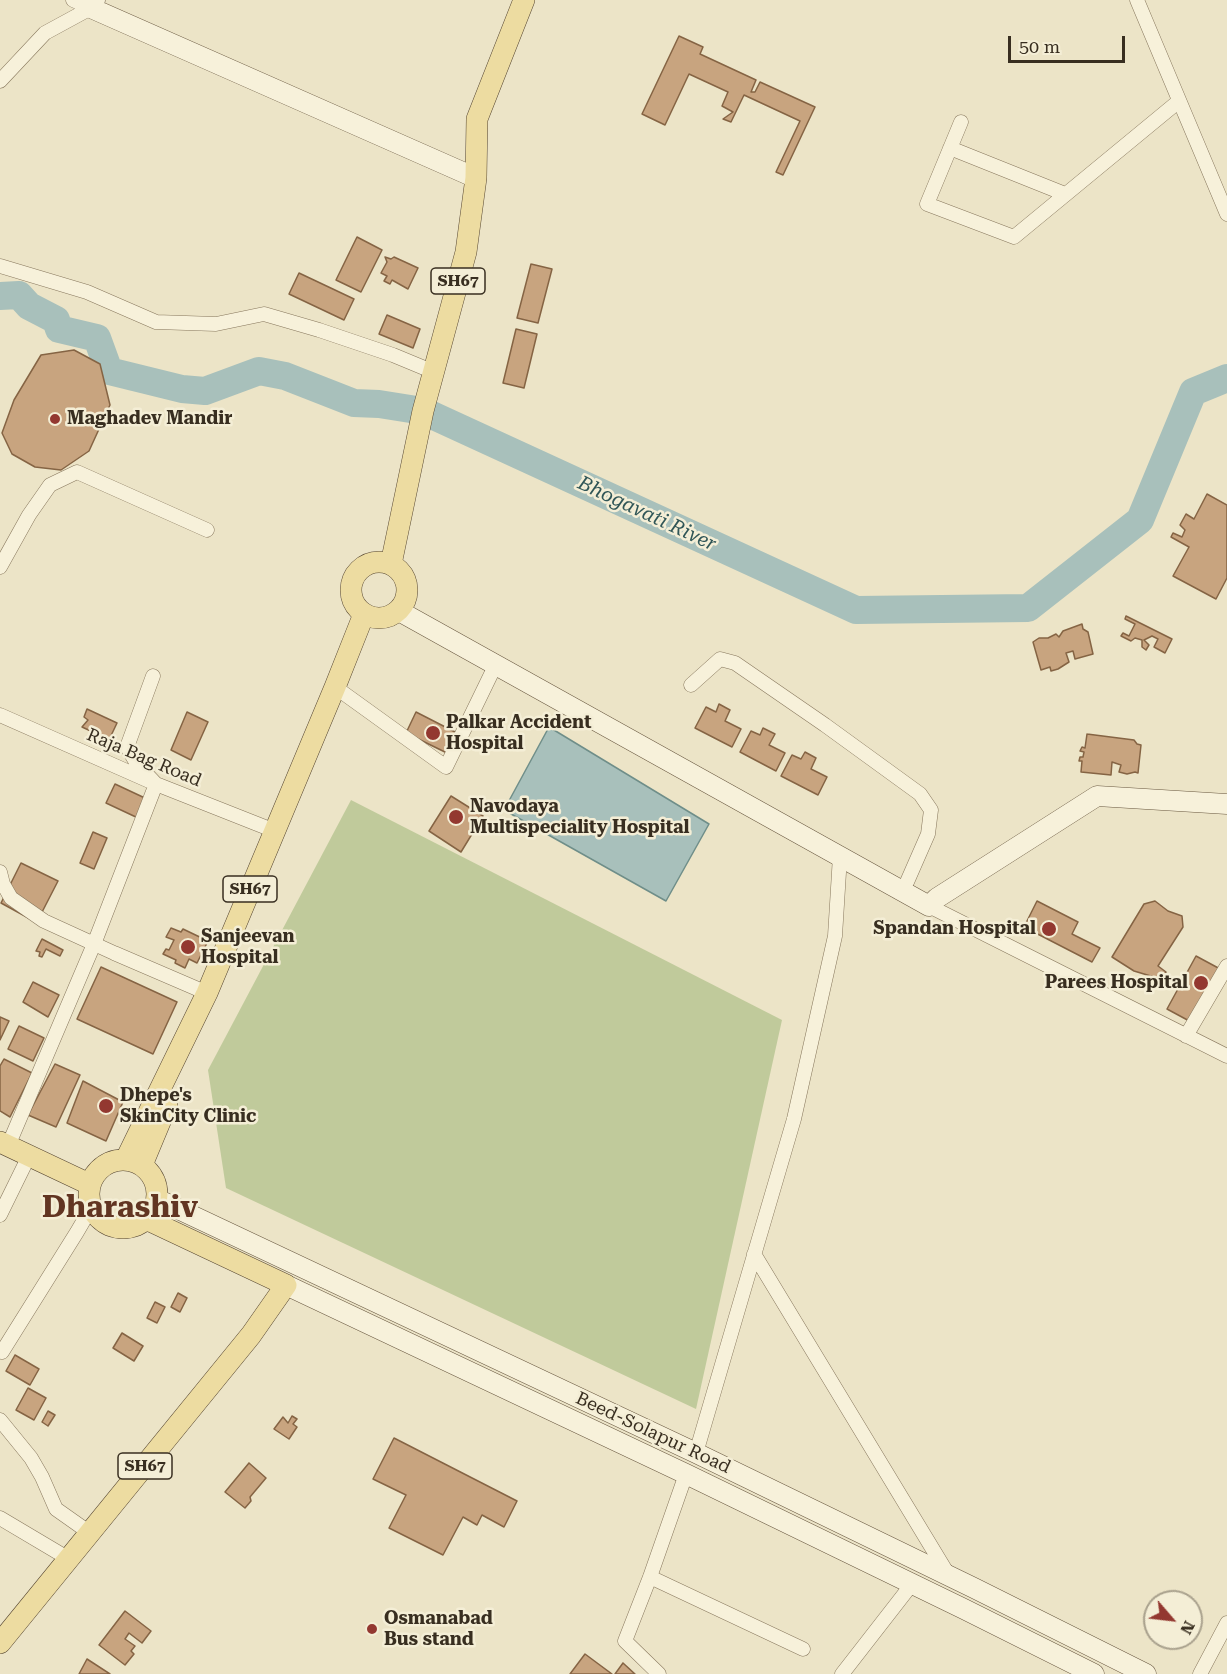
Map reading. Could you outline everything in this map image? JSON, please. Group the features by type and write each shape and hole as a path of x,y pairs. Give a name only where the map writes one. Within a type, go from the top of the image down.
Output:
{"main road":[{"name":"SH67","path":"390,564 423,411 466,252 476,178 477,119 524,0"},
{"path":"93,4 476,178"},
{"path":"372,563 390,564 404,576 407,585 407,595 402,607 391,616 382,619 368,616 357,608 352,600 352,581 357,573 372,563"},
{"path":"402,607 496,664 840,856 933,902"},
{"path":"402,607 907,882 933,902"},
{"name":"SH67","path":"134,1162 368,616"},
{"path":"134,1162 338,689"},
{"path":"933,902 1097,796 1227,804"},
{"path":"4,1144 89,1184"},
{"path":"114,1160 134,1162 147,1169 154,1178 157,1199 146,1219 138,1225 117,1228 98,1218 91,1208 88,1196 89,1184 94,1173 103,1165 114,1160"},
{"name":"Beed-Solapur Road","path":"157,1199 696,1453 1146,1674"},
{"path":"146,1219 286,1285"},
{"name":"SH67","path":"0,1642 251,1335 286,1285"},
{"name":"Beed-Solapur Road","path":"286,1285 686,1474 1094,1674"}],"street":[{"path":"73,0 93,4"},
{"path":"1137,0 1227,214"},
{"path":"0,81 45,33 93,4"},
{"path":"961,122 927,204 1014,237 1179,100"},
{"path":"950,148 1065,194"},
{"path":"0,266 87,292 156,322 216,324 264,314 330,333 434,372"},
{"path":"0,567 29,515 50,485 77,472 207,530"},
{"path":"691,685 720,659 735,663 920,794 931,810 928,834 907,882"},
{"path":"338,689 446,767 496,664"},
{"path":"4,1144 94,944 156,784 137,764 128,747 153,676"},
{"name":"Raja Bag Road","path":"0,715 156,784 275,831"},
{"path":"696,1453 794,1119 835,936 840,856"},
{"path":"0,872 3,884 11,898 44,921 207,993"},
{"path":"933,902 1227,1056"},
{"path":"1186,1036 1227,966"},
{"path":"0,1215 29,1156"},
{"path":"0,1351 2,1352 91,1208"},
{"path":"754,1254 949,1576"},
{"path":"0,1420 31,1458 56,1509 90,1533"},
{"path":"659,1674 625,1641 686,1474"},
{"path":"0,1518 69,1559"},
{"path":"650,1577 803,1649"},
{"path":"842,1674 912,1584"},
{"path":"1200,1674 1227,1623"}],"green space":[{"path":"351,800 782,1020 696,1409 226,1188 208,1070"}],"water":[{"path":"549,727 709,824 666,901 504,810"}],"building":[{"path":"679,36 703,47 700,54 756,80 751,92 755,92 760,82 815,107 783,175 776,172 800,121 744,95 731,122 723,119 733,112 722,106 728,92 689,74 665,125 642,114"},
{"path":"357,237 382,250 361,292 336,280"},
{"path":"385,257 391,259 394,257 418,268 408,289 392,280 390,284 384,281 387,276 381,273 387,262"},
{"path":"531,264 552,269 538,323 517,318"},
{"path":"299,273 354,299 344,320 289,294"},
{"path":"387,315 420,329 413,348 379,334"},
{"path":"516,329 537,334 524,388 503,383"},
{"name":"Maghadev Mandir","path":"74,350 100,364 110,405 89,451 61,470 35,467 12,454 2,433 14,400 41,355"},
{"path":"1207,494 1227,505 1227,578 1216,599 1173,576 1189,547 1171,537 1173,533 1182,537 1185,530 1180,525 1186,514 1194,519"},
{"path":"1126,616 1172,639 1165,653 1154,647 1158,639 1152,636 1144,640 1149,645 1146,650 1142,647 1142,640 1135,638 1131,641 1121,636 1123,633 1129,636 1135,624 1125,619"},
{"path":"1082,624 1083,629 1088,632 1093,654 1075,659 1073,651 1066,653 1069,662 1051,671 1050,667 1041,670 1033,642 1039,638 1048,638 1056,634 1059,637 1063,631"},
{"path":"719,704 730,710 725,721 741,729 732,747 695,728 706,707 716,712"},
{"path":"87,709 117,723 108,742 103,740 102,743 92,738 95,733 82,727 88,720 84,717"},
{"path":"187,712 208,722 191,760 171,750"},
{"path":"416,712 459,734 449,754 406,733"},
{"path":"763,728 775,734 769,745 785,753 776,771 740,752 751,731 760,735"},
{"path":"1087,734 1134,740 1141,745 1138,773 1119,772 1121,765 1112,762 1111,775 1081,772 1082,761 1079,761 1084,752 1080,751 1082,747 1085,748"},
{"path":"805,752 816,758 811,769 827,777 818,795 781,776 792,755 801,759"},
{"path":"115,784 147,799 138,818 106,803"},
{"path":"451,796 483,816 461,852 429,831"},
{"path":"93,832 107,838 94,869 80,863"},
{"path":"21,863 58,881 39,918 34,921 1,903"},
{"path":"1037,901 1078,922 1072,934 1100,948 1092,962 1024,927"},
{"path":"1155,901 1168,911 1182,916 1183,927 1158,966 1166,972 1160,981 1134,971 1112,957 1144,904"},
{"path":"171,928 181,932 183,929 208,941 197,963 189,959 185,968 175,963 176,960 163,954 166,949 169,950 174,940 166,937"},
{"path":"42,939 63,950 60,956 46,949 42,957 39,956 40,952 36,951"},
{"path":"1196,956 1222,970 1193,1023 1167,1009"},
{"path":"101,967 177,1002 153,1054 77,1019"},
{"path":"33,982 59,995 48,1017 23,1002"},
{"path":"0,1017 9,1021 0,1040"},
{"path":"19,1026 44,1038 33,1061 8,1049"},
{"path":"4,1059 32,1073 10,1117 0,1111 0,1066"},
{"path":"55,1064 80,1075 56,1127 28,1115"},
{"path":"83,1081 123,1102 106,1141 67,1123"},
{"path":"178,1293 187,1298 180,1312 171,1307"},
{"path":"155,1302 165,1307 157,1323 147,1318"},
{"path":"122,1333 143,1346 134,1361 113,1348"},
{"path":"15,1355 39,1369 30,1385 6,1371"},
{"path":"28,1388 46,1398 34,1420 16,1410"},
{"path":"48,1411 55,1415 48,1426 42,1422"},
{"path":"292,1416 297,1419 293,1424 297,1427 289,1439 274,1429 283,1417 288,1423"},
{"path":"394,1438 517,1501 504,1527 482,1515 477,1525 463,1517 443,1555 389,1528 406,1495 373,1479"},
{"path":"249,1463 266,1478 250,1497 251,1501 245,1508 225,1492"},
{"path":"125,1611 151,1631 142,1643 129,1633 125,1639 135,1646 131,1651 134,1654 125,1665 99,1645"},
{"path":"585,1654 612,1674 570,1674"},
{"path":"87,1659 110,1674 79,1674"},
{"path":"623,1663 635,1674 615,1674"}],"waterway":[{"name":"Bhogavati River","path":"0,296 19,295 29,306 56,320 59,329 97,338 109,371 182,389 205,391 259,371 285,376 354,403 379,404 423,411 856,610 1028,608 1140,520 1193,392 1227,378"}],"place":[{"name":"Maghadev Mandir","path":"55,419"},
{"name":"Palkar Accident Hospital","path":"433,733"},
{"name":"Navodaya Multispeciality Hospital","path":"456,817"},
{"name":"Spandan Hospital","path":"1049,929"},
{"name":"Sanjeevan Hospital","path":"188,947"},
{"name":"Parees Hospital","path":"1201,983"},
{"name":"Dhepe's SkinCity Clinic","path":"106,1106"},
{"name":"Osmanabad Bus stand","path":"372,1629"}],"district":[{"name":"Dharashiv","path":"120,1208"}]}
